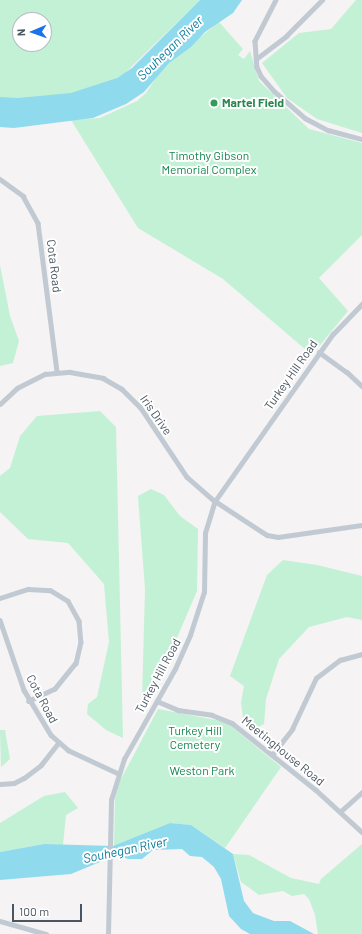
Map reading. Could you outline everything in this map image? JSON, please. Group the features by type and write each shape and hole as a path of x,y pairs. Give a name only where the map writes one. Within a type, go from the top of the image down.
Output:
{"street":[{"path":"276,0 257,35 256,59 261,76 295,110 328,130 362,139"},
{"path":"256,59 286,36 322,0"},
{"name":"Cota Road","path":"0,179 23,196 38,223 57,372"},
{"name":"Turkey Hill Road","path":"108,934 110,869 109,834 111,800 118,773 186,646 198,612 205,575 205,533 215,501 319,352 338,328 362,304"},
{"path":"319,352 348,372 362,386"},
{"name":"Iris Drive","path":"0,404 26,383 57,372 92,375 122,388 141,408 188,477 215,501 267,535 278,537 362,525"},
{"path":"0,598 28,590 50,590 68,601 79,621 81,642 76,664 55,689 29,701"},
{"name":"Cota Road","path":"0,620 29,701 43,724 58,743 118,773"},
{"path":"272,755 292,729 316,678 340,660 362,654"},
{"name":"Meetinghouse Road","path":"157,701 178,710 212,715 227,720 272,755 362,832"},
{"path":"0,784 14,783 24,778 41,765 58,743"},
{"path":"340,812 362,792"},
{"path":"0,920 46,934"}],"green space":[{"path":"0,0 200,0 124,74 105,84 70,94 19,101 0,100"},
{"path":"356,0 362,0 362,133 317,119 287,98 262,63 299,33 331,29"},
{"name":"Timothy Gibson Memorial Complex","path":"219,22 243,49 238,55 244,59 250,51 259,81 309,129 362,143 362,235 319,278 348,311 312,355 223,279 138,228 71,120 100,118 137,101 146,93 163,67"},
{"path":"0,265 10,316 19,341 13,363 0,366"},
{"path":"100,411 116,427 123,738 106,730 87,714 88,704 97,697 109,642 104,584 68,543 28,539 0,512 0,476 10,468 20,436 37,416"},
{"path":"151,489 164,495 180,516 198,529 197,591 159,680 149,696 142,700 145,589 138,496"},
{"path":"283,560 317,565 362,576 362,620 347,617 309,627 279,659 266,699 264,724 255,729 243,718 241,702 244,686 230,676 267,575"},
{"name":"Weston Park","path":"158,709 226,722 281,767 225,848 191,825 170,823 114,846 115,798 120,781"},
{"path":"0,730 5,730 10,759 1,767"},
{"path":"65,792 78,808 66,815 63,845 44,844 0,852 0,823 44,796"},
{"path":"362,844 362,934 318,934 315,915 309,899 304,894 292,896 283,891 259,895 241,882 233,854 249,855 291,878 319,884 321,879"}],"water":[{"name":"Souhegan River","path":"200,0 242,0 233,13 205,32 191,47 169,63 144,92 126,104 93,118 14,128 0,127 0,97 18,98 71,93 117,78 132,68"},
{"name":"Souhegan River","path":"170,823 191,825 233,854 244,901 253,913 274,921 290,921 314,934 250,934 241,929 229,916 221,879 214,867 202,857 190,856 182,849 153,850 142,859 128,859 117,855 71,874 0,880 0,852 44,844 113,846"}],"place":[{"name":"Martel Field","path":"214,103"}],"park label":[{"name":"Turkey Hill Cemetery","path":"195,738"}]}
